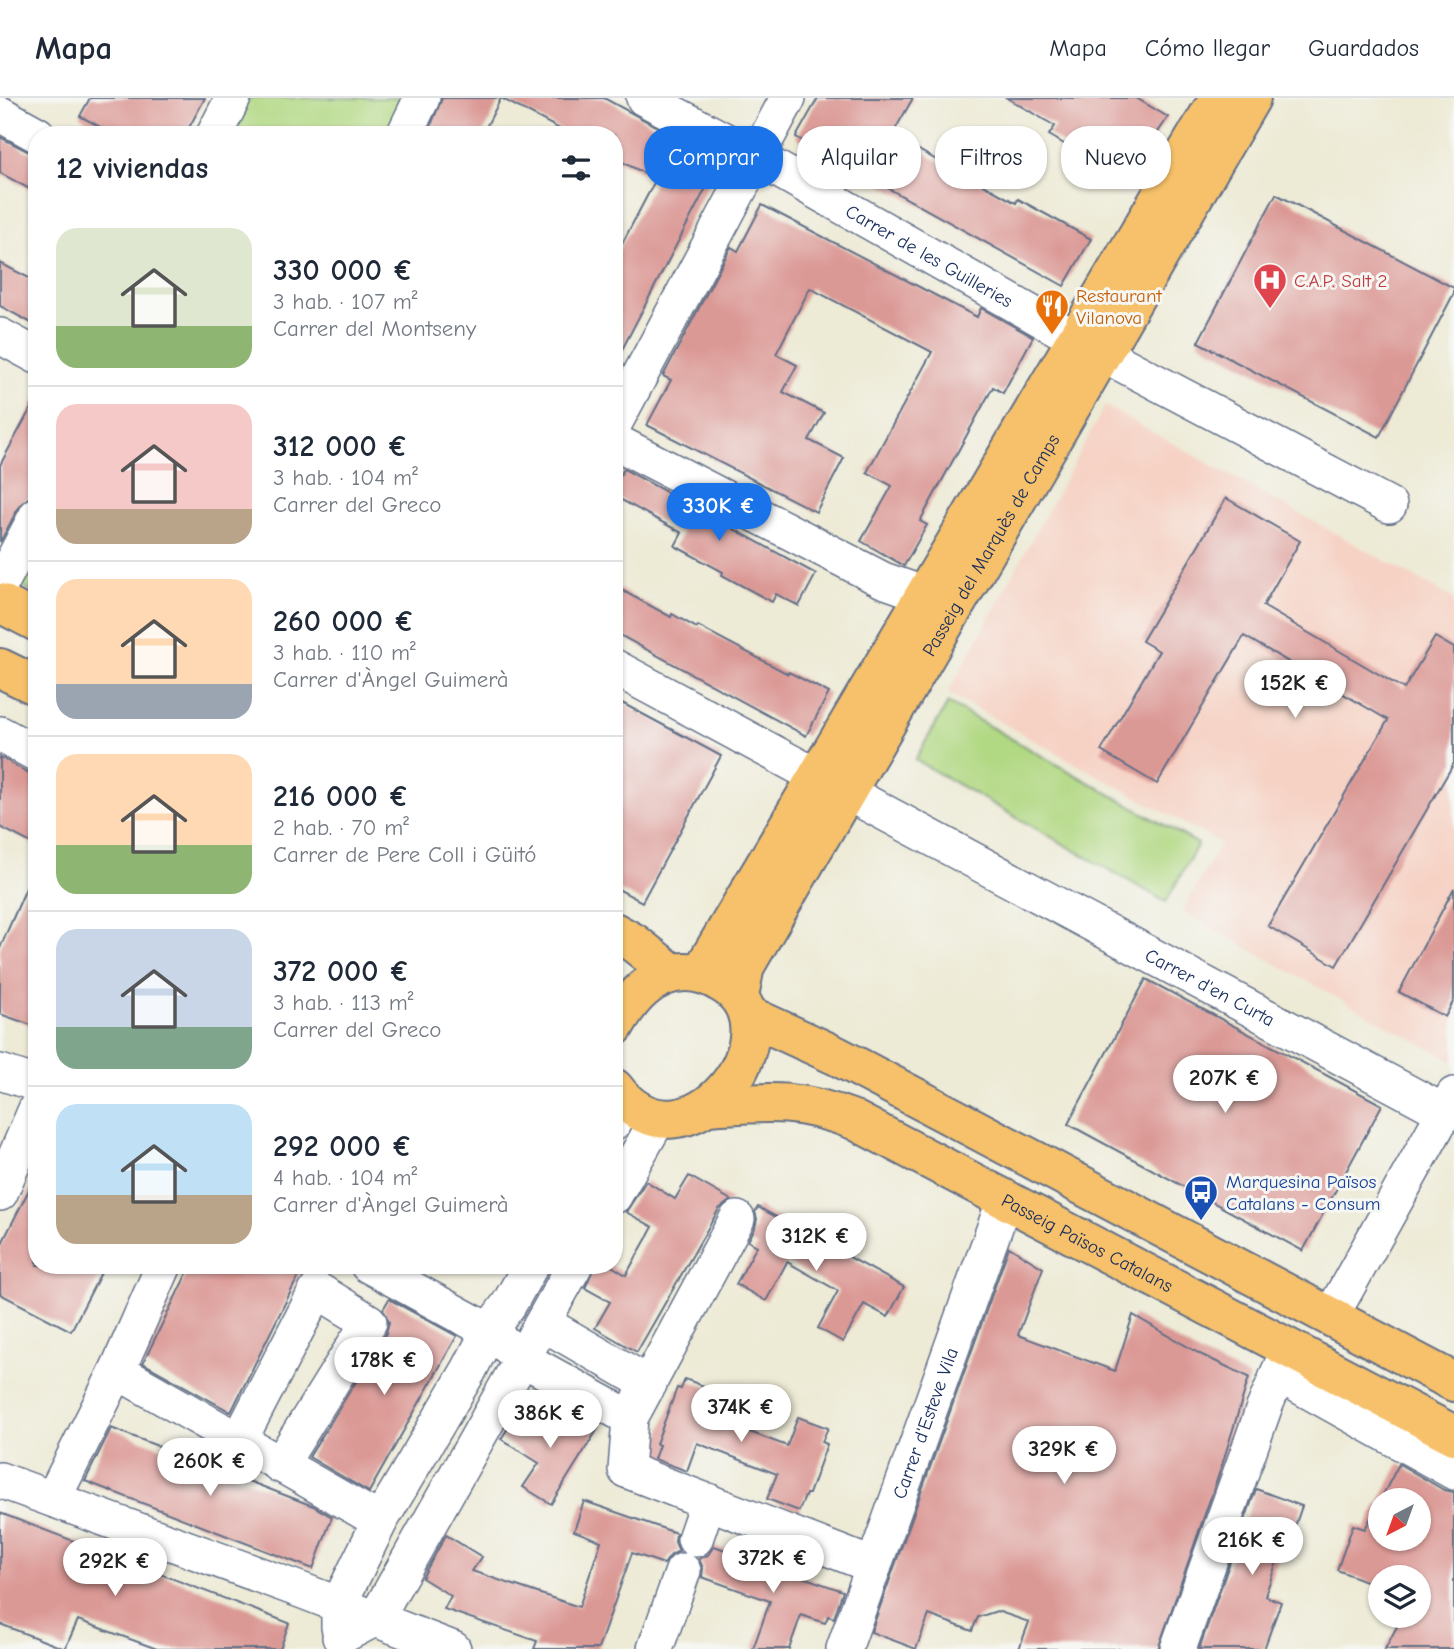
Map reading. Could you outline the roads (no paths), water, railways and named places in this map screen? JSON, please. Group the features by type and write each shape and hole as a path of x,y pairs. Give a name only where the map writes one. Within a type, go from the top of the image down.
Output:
{"main road":[{"name":"Passeig del Marquès de Camps","path":"687,973 832,784 1089,345 1219,98"},
{"name":"Passeig del Marquès de Camps","path":"709,1106 738,1074 750,1035 744,1006 745,966 926,595 1251,98"},
{"path":"0,603 28,617"},
{"path":"0,668 28,682"},
{"path":"623,937 687,973 727,986 744,1006 1454,1382"},
{"path":"623,1014 634,998 659,977 687,973"},
{"name":"Passeig Països Catalans","path":"709,1106 769,1101 792,1102 823,1108 864,1125 1005,1199 1284,1361 1454,1435"},
{"path":"623,1106 658,1119 677,1118 709,1106"}],"street":[{"path":"219,126 233,98"},
{"path":"408,126 422,98"},
{"name":"Carrer de les Guilleries","path":"644,98 696,126"},
{"path":"773,126 788,98"},
{"path":"0,114 28,129"},
{"name":"Carrer de les Guilleries","path":"783,173 1089,345 1389,505"},
{"path":"623,407 739,189"},
{"path":"0,336 28,351"},
{"path":"623,446 883,580 926,595"},
{"path":"0,585 28,533"},
{"name":"Carrer d'en Curta","path":"623,672 832,784 1449,1104 1331,1316"},
{"path":"0,734 28,749"},
{"path":"0,1072 28,1081"},
{"path":"623,1180 658,1119"},
{"path":"0,1193 28,1128"},
{"name":"Carrer d'Esteve Vila","path":"844,1649 1005,1199"},
{"path":"737,1219 630,1418 626,1470 874,1566"},
{"path":"53,1499 117,1371 160,1274"},
{"path":"384,1274 488,1331 523,1359 630,1418"},
{"path":"337,1630 380,1521 469,1370 488,1331 509,1304 526,1274"},
{"path":"376,1618 570,1274"},
{"path":"239,1441 317,1290 369,1322 280,1465"},
{"path":"543,1323 649,1384"},
{"path":"1178,1649 1264,1408 1284,1361"},
{"name":"Passeig Països Catalans","path":"1284,1361 1454,1472"},
{"path":"117,1371 380,1521"},
{"path":"0,1480 53,1499 337,1630 376,1618 453,1649"},
{"path":"655,1649 708,1501"}],"place":[{"name":"C.A.P. Salt 2","path":"1270,310"},
{"name":"Restaurant Vilanova","path":"1052,336"},
{"name":"Marquesina Països Catalans - Consum","path":"1201,1222"}]}
